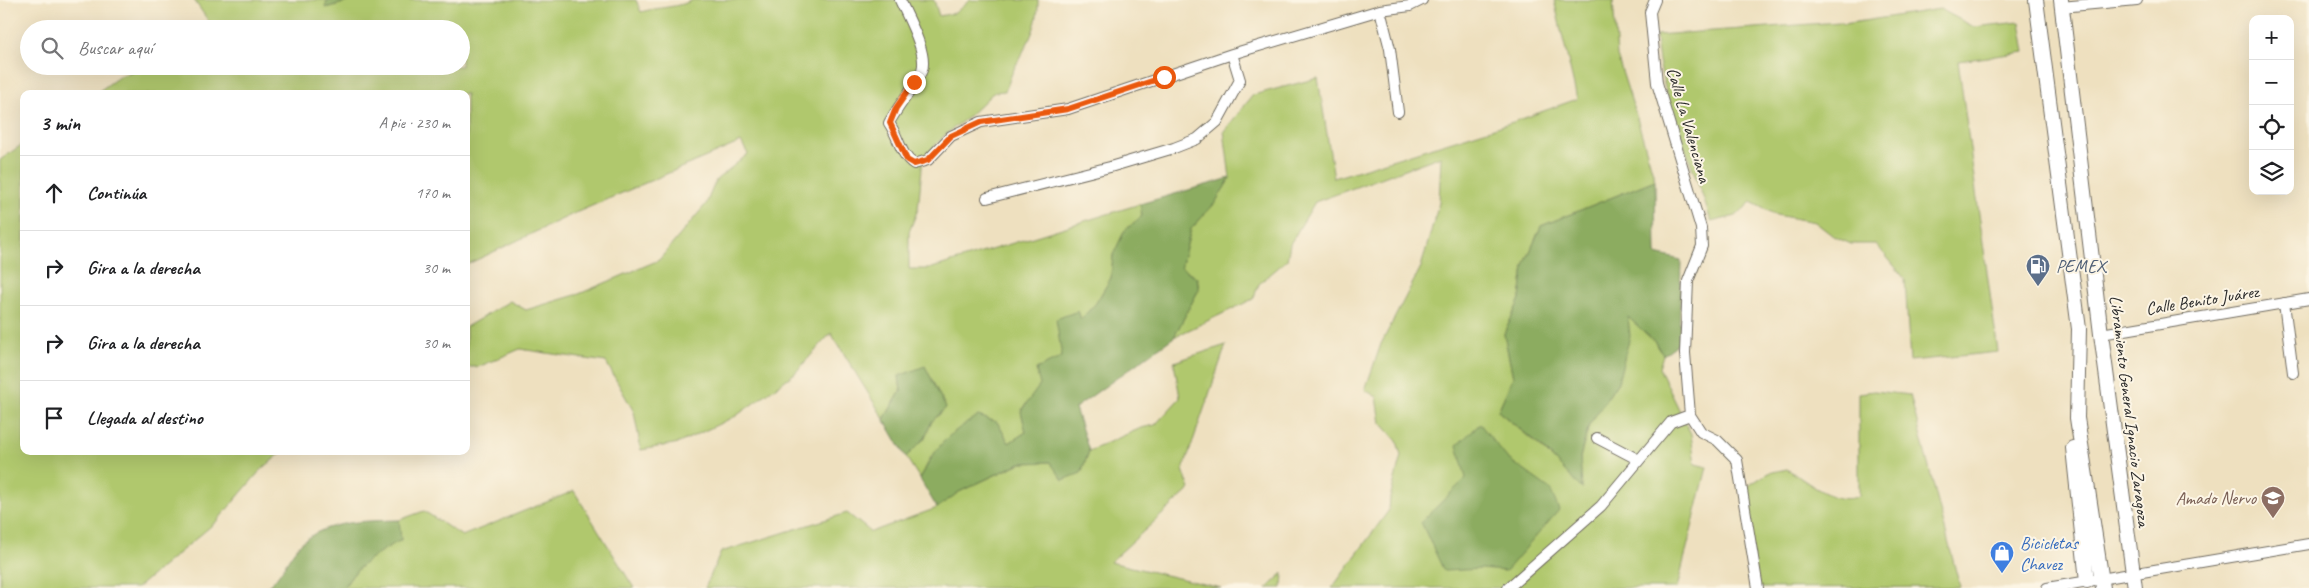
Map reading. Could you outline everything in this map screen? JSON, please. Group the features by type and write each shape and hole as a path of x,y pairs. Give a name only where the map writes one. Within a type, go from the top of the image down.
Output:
{"main road":[{"path":"2036,0 2079,329 2076,418 2072,444 2087,581"},
{"name":"Libramiento General Ignacio Zaragoza","path":"2061,3 2101,334 2136,579 2143,588"},
{"path":"2076,418 2103,584"}],"street":[{"path":"900,0 921,51 922,69 896,108 890,123 907,160 914,164 928,160 951,136 981,122 1068,109 1232,54 1380,10 1410,6 1422,0"},
{"name":"Calle La Valenciana","path":"1655,0 1650,12 1656,82 1702,228 1702,246 1688,281 1685,353 1690,415"},
{"path":"2061,3 2137,0"},
{"path":"1380,10 1390,49 1398,112"},
{"path":"988,198 1110,167 1197,139 1217,122 1240,80 1232,54"},
{"name":"Calle Benito Juárez","path":"2101,334 2309,299"},
{"path":"2284,303 2293,373"},
{"path":"1508,588 1600,506 1671,422 1690,415 1701,432 1717,440 1737,460 1758,588"},
{"path":"1597,438 1639,460"},
{"path":"2047,588 2087,581 2103,584 2136,579 2309,544"}],"green space":[{"path":"194,0 327,0 326,8 354,0 636,0 641,12 681,5 693,0 934,0 939,16 955,13 970,0 1038,0 1034,28 1005,91 994,92 967,118 947,133 923,158 918,209 909,232 909,269 929,269 1140,204 1142,216 1125,230 1113,255 1111,278 1096,303 1081,320 1078,311 1063,357 1021,411 1026,432 1009,443 997,422 932,455 920,479 906,457 924,439 932,421 946,408 925,367 899,376 901,391 884,419 831,333 795,373 736,416 679,443 641,450 634,412 606,362 520,349 478,367 470,367 470,325 510,301 526,310 579,294 659,260 706,204 716,180 748,154 741,142 573,214 470,263 470,90 101,90 123,75 470,75 470,20 208,20"},
{"path":"327,0 354,0 325,8"},
{"path":"1554,0 1613,0 1617,56 1655,180 1541,226 1524,266 1520,299 1504,334 1513,377 1498,411 1543,449 1582,488 1580,458 1589,425 1618,382 1628,316 1655,342 1663,355 1659,368 1691,434 1695,464 1707,467 1677,588 1332,588 1389,510 1390,498 1401,456 1397,441 1381,423 1377,397 1365,390 1381,344 1421,267 1439,203 1441,156 1315,202 1290,244 1287,260 1259,284 1253,299 1174,337 1199,289 1197,278 1181,267 1191,229 1215,203 1230,178 1224,131 1253,95 1318,78 1334,178 1513,122 1577,99"},
{"path":"1940,9 1974,27 2020,22 2025,52 1958,61 1998,352 1910,361 1905,279 1876,244 1851,244 1833,236 1815,222 1776,215 1751,202 1736,216 1711,222 1670,106 1659,59 1656,35 1840,22 1844,24"},
{"path":"20,146 20,455 278,455 259,472 217,521 137,588 0,588 0,160"},
{"path":"1230,178 1215,203 1191,229 1181,267 1197,278 1199,289 1174,337 1075,408 1089,451 1081,473 1063,480 1050,462 1020,463 959,492 937,508 920,479 932,457 950,435 978,416 997,422 1009,443 1026,432 1021,411 1040,385 1036,369 1062,357 1056,319 1078,311 1081,319 1096,303 1111,278 1113,255 1125,230 1142,216 1140,204"},
{"path":"1655,180 1656,254 1681,260 1679,343 1663,355 1655,342 1628,317 1630,336 1618,382 1589,425 1580,457 1582,489 1543,448 1498,411 1513,377 1504,334 1520,299 1524,266 1541,226"},
{"path":"1226,345 1183,470 1190,489 1110,562 1221,588 705,588 721,552 847,513 871,532 937,508 959,492 1021,463 1050,462 1081,473 1089,451 1141,428 1155,425 1180,398 1174,362"},
{"path":"925,366 946,408 932,421 924,439 906,457 884,419 901,391 899,376"},
{"path":"1874,391 1910,395 1960,587 1758,588 1742,490 1768,473 1787,469 1812,486 1831,495 1840,498 1859,496 1859,393"},
{"path":"1480,424 1507,458 1550,489 1559,510 1506,571 1481,569 1444,571 1421,522 1466,478 1457,445"},
{"path":"574,491 634,588 344,588 355,572 362,566 400,540 399,520 424,511 462,536"},
{"path":"399,520 401,540 362,566 355,572 344,588 265,588 279,574 299,545 309,537 333,526 359,522"},
{"path":"1283,573 1282,588 1267,588"}],"place":[{"name":"PEMEX","path":"2038,287"},
{"name":"Amado Nervo","path":"2273,519"},
{"name":"Bicicletas Chavez","path":"2002,574"}],"route":[{"path":"914,82 896,108 890,123 907,160 914,164 928,160 942,143 951,136 981,122 1068,109 1116,91 1164,77"}]}
